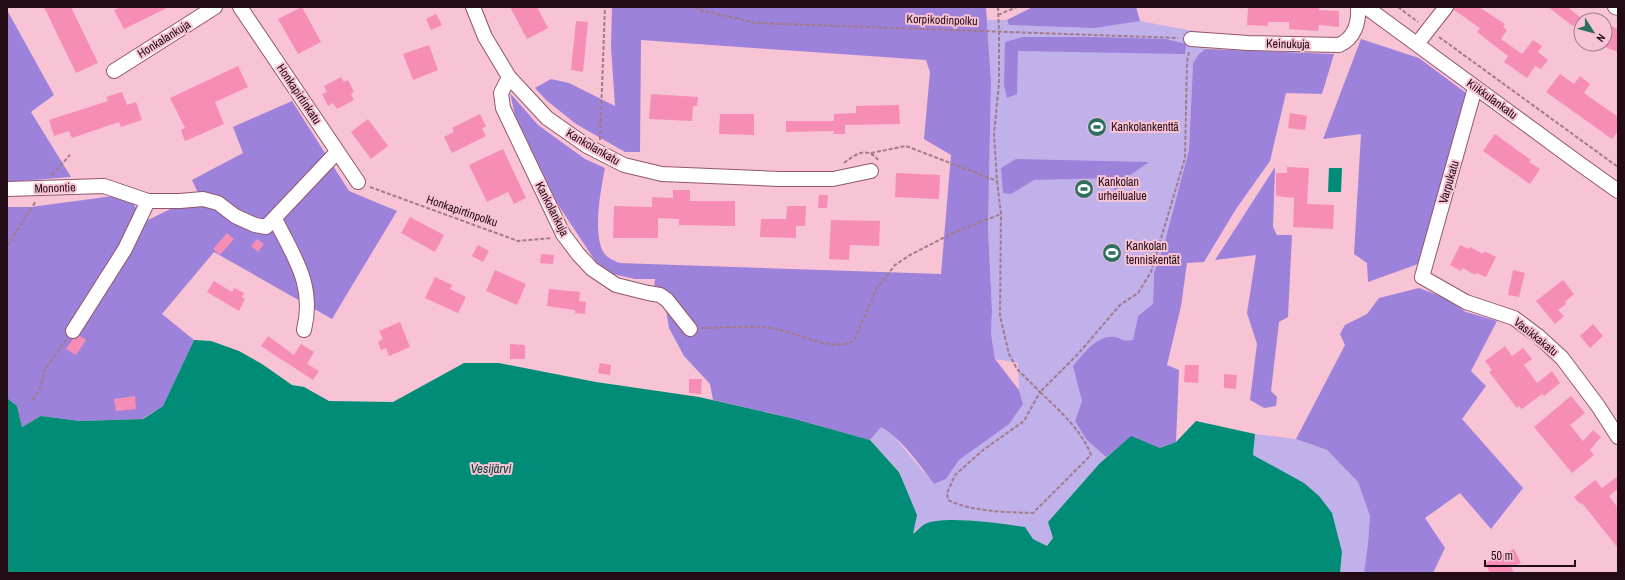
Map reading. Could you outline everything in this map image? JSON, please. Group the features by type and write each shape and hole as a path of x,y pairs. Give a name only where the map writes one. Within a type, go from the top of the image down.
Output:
{"street":[{"name":"Honkalankuja","path":"114,71 215,7"},
{"name":"Honkapirtinkatu","path":"240,7 358,182"},
{"name":"Kankolankatu","path":"473,7 486,37 509,77 547,118 587,146 624,165 662,174 779,179 833,179 875,168"},
{"name":"Keinukuja","path":"1191,39 1248,43 1340,45 1345,42 1354,30 1358,19 1358,7"},
{"name":"Kiikkulankatu","path":"1366,7 1618,191"},
{"path":"1417,44 1446,7"},
{"name":"Kankolankuja","path":"509,77 501,93 503,108 563,234 578,254 592,269 616,285 660,295 667,300 690,328"},
{"name":"Varpukatu","path":"1422,277 1475,88"},
{"path":"304,330 308,315 307,293 302,275 275,219 337,152"},
{"name":"Monontie","path":"7,189 104,186 148,200 180,201 203,199 218,203 235,216 255,225 266,227 275,219"},
{"path":"73,331 124,249 148,200"},
{"name":"Vasikkakatu","path":"1422,277 1466,302 1514,318 1538,336 1562,358 1598,406 1618,437"}],"path":[{"path":"600,153 605,7"},
{"name":"Korpikodinpolku","path":"694,7 704,11 756,23 1191,39"},
{"path":"998,7 1000,31 999,83 994,134 996,181 1001,214 1000,316 1009,354 1018,369 1040,392 1069,422 1088,445 1091,456 1033,513 999,512 957,505 948,500 947,493 955,475 983,450 1024,421 1040,392 1078,354 1120,305 1138,292 1151,272 1185,158 1187,62 1191,39"},
{"path":"998,15 1017,7"},
{"path":"1398,7 1618,166"},
{"path":"840,166 860,153 871,153 906,146 996,181"},
{"path":"871,153 874,155 875,168"},
{"path":"7,246 53,172 70,155"},
{"name":"Honkapirtinpolku","path":"358,182 518,241 551,238 563,234"},
{"path":"690,328 768,327 787,330 806,339 829,344 846,345 854,341 876,289 895,265 910,255 955,232 1001,214"},
{"path":"33,400 41,386 45,369 73,331"}],"shaded area":[{"path":"612,7 986,7 991,83 988,228 992,310 991,334 995,359 1019,390 1023,404 1009,424 959,460 946,479 934,484 903,445 881,427 870,440 791,418 713,400 710,384 684,356 669,328 666,310 653,298 655,279 635,279 613,274 596,262 557,203 515,115 510,93 538,125 585,159 605,168 598,211 600,245 605,255 619,263 941,274 951,155 924,139 930,72 926,60 641,40 640,152 625,152 576,124 546,100 535,88 551,79 569,83 615,106 611,47"},
{"name":"Kankolan urheilualue","path":"1033,7 1136,7 1140,21 1198,32 1207,32 1205,49 1199,54 1193,63 1189,150 1165,241 1154,273 1153,304 1138,316 1133,340 1124,342 1115,337 1080,386 1082,401 1075,421 1086,439 1106,457 1048,522 1053,538 1047,546 1033,539 1025,527 989,522 958,520 933,521 925,524 912,534 900,472 870,440 880,427 891,433 934,484 946,479 959,460 1023,404 1019,390 1018,363 995,359 991,334 992,310 988,228 991,83 987,20 1007,20"},
{"path":"1033,7 1136,7 1140,21 1094,28 1009,25 1007,20"},
{"path":"7,10 54,95 31,112 71,177 7,182"},
{"path":"1023,37 1166,39 1186,44 1185,54 1018,51 1017,94 1007,98 1004,85 1005,42"},
{"path":"1361,39 1419,58 1466,93 1418,264 1368,282 1367,263 1354,254 1361,134 1323,139"},
{"path":"1205,49 1334,54 1322,94 1286,93 1270,161 1236,209 1204,262 1187,263 1181,306 1167,365 1179,370 1176,442 1160,448 1131,437 1106,457 1086,439 1075,421 1082,401 1073,366 1091,346 1102,339 1115,337 1129,341 1133,340 1138,316 1153,304 1154,273 1165,241 1189,150 1193,63 1199,54"},
{"path":"292,101 349,191 397,211 332,319 214,252 162,314 194,340 163,406 142,419 80,421 41,416 22,427 17,406 7,398 7,207 31,207 128,194 144,222 199,195 192,180 243,153 233,127"},
{"path":"1016,159 1149,162 1126,178 1119,188 1114,190 1112,178 1034,180 1011,194 1003,193 1001,168"},
{"path":"1275,167 1273,227 1277,235 1292,235 1288,317 1279,322 1271,391 1277,397 1276,406 1264,408 1250,400 1257,344 1247,313 1256,255 1215,260"},
{"path":"1419,288 1443,297 1466,312 1497,321 1471,371 1486,386 1462,419 1523,488 1491,529 1460,493 1425,518 1445,548 1433,573 1364,573 1370,516 1358,482 1327,450 1296,439 1345,345 1340,334 1345,325 1367,314 1379,298"},
{"path":"1255,434 1296,439 1327,450 1358,482 1370,516 1364,573 1340,573 1342,552 1253,455"}],"water":[{"path":"1329,168 1342,168 1341,192 1328,192"},
{"name":"Vesijärvi","path":"194,340 211,341 239,351 262,364 292,385 304,387 329,401 393,402 464,363 499,363 596,382 699,397 791,418 870,440 899,472 917,515 913,534 925,524 933,521 974,521 1025,527 1033,539 1047,546 1053,538 1048,522 1100,463 1131,436 1160,448 1176,442 1196,421 1255,434 1253,455 1304,483 1319,496 1332,513 1342,552 1340,573 7,573 7,398 17,406 22,427 41,416 80,421 143,419 163,406"}],"building":[{"path":"44,7 71,7 98,63 76,73"},
{"path":"120,7 169,7 124,29 114,10"},
{"path":"302,7 321,42 298,54 278,19"},
{"path":"510,7 537,7 548,28 527,39"},
{"path":"1248,7 1320,7 1319,10 1339,11 1339,27 1319,25 1318,31 1289,29 1289,22 1268,22 1268,26 1247,25"},
{"path":"1454,7 1479,7 1505,24 1503,27 1507,30 1501,39 1522,54 1533,40 1542,46 1538,52 1548,60 1541,69 1535,66 1527,78 1504,62 1508,56 1477,32 1480,28 1454,10"},
{"path":"1548,7 1567,7 1574,12 1573,26"},
{"path":"436,14 442,25 431,30 426,19"},
{"path":"576,21 588,22 583,72 571,70"},
{"path":"1613,27 1618,29 1618,52 1613,50"},
{"path":"429,45 438,70 413,80 403,54"},
{"path":"238,66 248,87 215,102 224,124 185,141 181,130 185,128 170,98"},
{"path":"1560,74 1574,84 1580,76 1590,84 1584,93 1618,117 1618,131 1612,139 1546,92"},
{"path":"341,77 344,82 348,80 354,92 351,94 354,100 337,109 333,103 328,106 322,94 327,92 324,86"},
{"path":"122,92 127,105 136,102 142,120 121,127 119,122 72,138 69,131 54,136 49,120 108,101 106,97"},
{"path":"651,94 698,97 697,106 693,106 692,121 649,119"},
{"path":"899,105 900,124 845,125 845,134 833,134 834,131 786,132 786,121 834,121 834,114 856,113 856,106"},
{"path":"1290,113 1307,116 1305,130 1288,128"},
{"path":"480,114 486,126 482,129 486,136 452,153 444,137 454,132 452,128"},
{"path":"720,114 754,114 754,135 719,134"},
{"path":"368,119 388,146 371,159 351,132"},
{"path":"1495,134 1531,160 1529,162 1540,169 1530,184 1483,151"},
{"path":"503,149 526,198 514,204 508,192 487,202 469,165"},
{"path":"1287,167 1309,168 1307,204 1334,205 1333,229 1293,227 1294,198 1276,196 1276,173 1287,173"},
{"path":"896,173 940,175 939,199 895,197"},
{"path":"673,190 690,190 690,201 735,201 735,226 679,225 679,219 658,218 658,238 613,238 614,206 652,207 652,197 673,198"},
{"path":"819,195 828,195 827,208 818,208"},
{"path":"787,206 806,206 805,226 796,226 796,238 760,237 761,219 786,219"},
{"path":"410,217 444,235 435,252 401,233"},
{"path":"831,220 880,221 879,246 850,245 849,260 829,259"},
{"path":"227,233 234,239 220,255 213,249"},
{"path":"257,239 264,244 258,252 251,246"},
{"path":"478,245 489,251 483,262 472,256"},
{"path":"1460,245 1469,249 1470,247 1483,254 1484,251 1496,257 1486,277 1476,273 1475,275 1463,268 1461,271 1450,265"},
{"path":"541,254 554,255 553,264 540,263"},
{"path":"495,270 526,284 517,305 486,291"},
{"path":"1513,270 1525,273 1519,297 1508,295"},
{"path":"435,277 452,285 450,289 466,297 458,313 425,298"},
{"path":"1563,280 1574,294 1565,302 1566,304 1558,310 1564,316 1555,324 1536,301"},
{"path":"214,281 232,292 234,288 244,293 242,297 245,299 239,311 207,292"},
{"path":"549,289 580,292 579,301 586,302 585,314 575,313 575,310 547,306"},
{"path":"400,322 410,347 389,356 386,348 381,350 378,342 383,339 379,331"},
{"path":"1593,324 1603,336 1590,348 1580,336"},
{"path":"80,336 86,340 76,355 66,349 73,339"},
{"path":"268,336 294,355 301,344 314,352 307,364 319,371 313,380 261,346"},
{"path":"510,344 525,345 525,359 510,359"},
{"path":"1505,346 1512,356 1523,348 1532,359 1524,365 1537,383 1552,371 1560,383 1544,396 1542,394 1522,409 1519,406 1517,408 1489,372 1492,370 1485,361"},
{"path":"600,363 611,365 610,375 598,373"},
{"path":"1185,365 1199,365 1198,383 1184,382"},
{"path":"1224,374 1237,375 1236,389 1224,388"},
{"path":"689,379 702,379 701,394 689,393"},
{"path":"135,396 136,409 116,411 114,399"},
{"path":"1571,396 1585,413 1570,425 1583,441 1593,430 1601,437 1590,450 1594,455 1572,473 1534,427"},
{"path":"1618,476 1618,489 1609,496 1618,508 1618,548 1582,503 1580,504 1574,497 1595,480 1602,488"},
{"path":"1514,549 1521,563 1511,567 1514,573 1490,573 1485,563"}],"place":[{"name":"Kankolankenttä","path":"1097,127"},
{"name":"Kankolan urheilualue","path":"1084,189"},
{"name":"Kankolan tenniskentät","path":"1112,253"}]}
